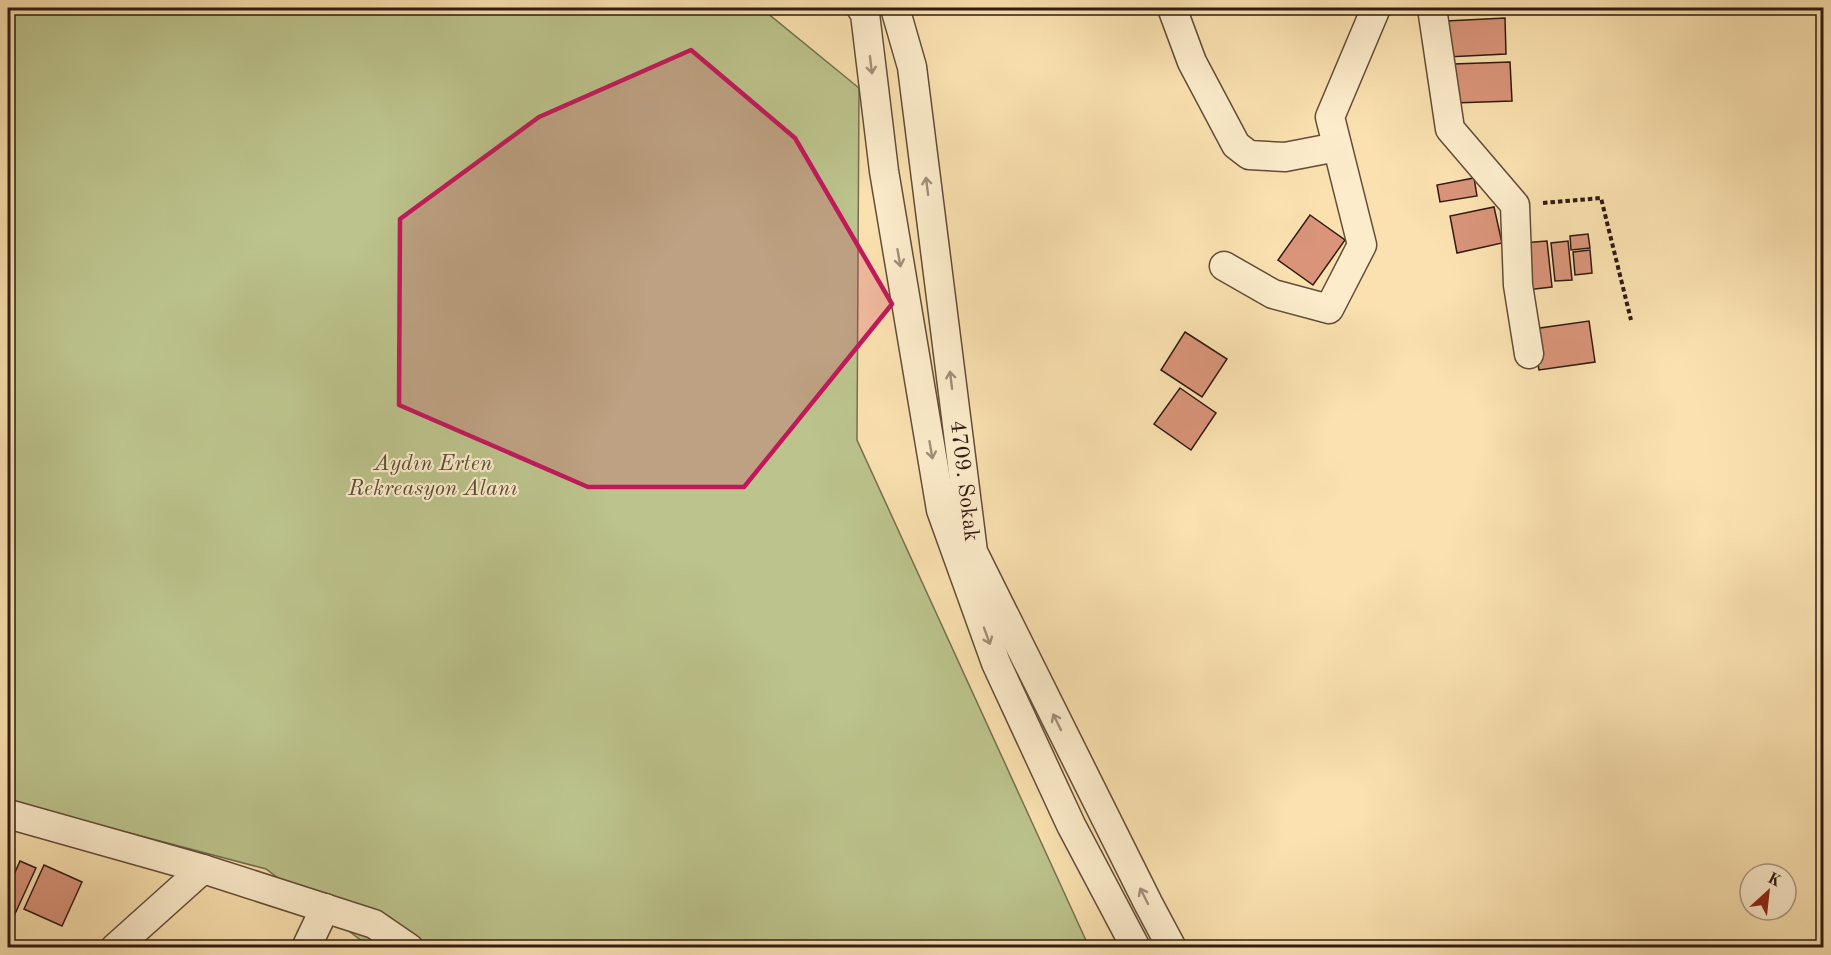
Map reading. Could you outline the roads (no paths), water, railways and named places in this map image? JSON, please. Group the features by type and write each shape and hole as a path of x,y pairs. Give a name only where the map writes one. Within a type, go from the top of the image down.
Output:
{"street":[{"name":"4709. Sokak","path":"861,8 865,14 884,171 941,510 996,663 1071,825 1136,948"},
{"name":"4709. Sokak","path":"895,8 912,67 973,552 1172,948"},
{"path":"1172,8 1192,62 1236,145 1249,155 1285,157 1337,147"},
{"path":"1224,266 1273,294 1329,309 1362,245 1329,117 1376,8"},
{"path":"1432,8 1450,129 1515,205 1518,285 1529,354"},
{"path":"8,814 203,868 374,924 409,948"},
{"path":"115,948 203,868"},
{"path":"306,948 325,908"}],"park label":[{"name":"Aydın Erten Rekreasyon Alanı","path":"433,476"}]}
